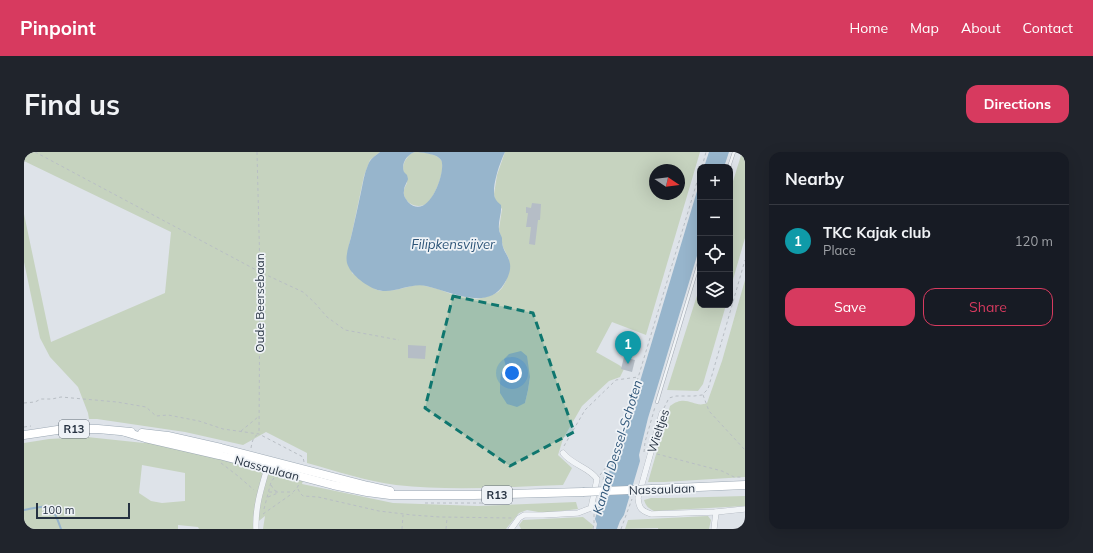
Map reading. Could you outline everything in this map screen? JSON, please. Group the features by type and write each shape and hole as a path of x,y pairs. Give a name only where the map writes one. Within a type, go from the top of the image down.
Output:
{"main road":[{"name":"Nassaulaan","path":"24,435 64,429 98,429 146,433 183,439 221,448 333,486 390,495 474,495 583,492 652,489 744,482"}],"street":[{"name":"Wieltjes","path":"662,413 638,498 638,505 643,511 651,514 716,512 745,509"},
{"path":"512,529 519,518 524,515 578,513 590,508 597,479 594,474 567,458 563,453"},
{"path":"256,529 256,512 268,464"},
{"path":"714,529 716,512"}],"lane":[{"path":"730,164 734,152"},
{"path":"657,402 697,269"}],"path":[{"path":"24,153 31,152"},
{"path":"35,152 260,272 303,292 327,317 345,330 399,340"},
{"name":"Oude Beersebaan","path":"251,451 252,440 259,434 260,272 257,152"},
{"path":"703,164 706,152"},
{"path":"597,479 616,451 697,182"},
{"path":"745,260 708,388 702,395 709,411 745,450"},
{"path":"563,453 565,445 586,410 616,380 639,377"},
{"name":"Wieltjes","path":"662,413 669,398 676,396 702,395"},
{"path":"24,403 35,402 41,398 52,399 61,397 117,402 146,407 156,416 168,414 199,421 223,429 259,434 303,457 304,462"},
{"path":"644,453 645,442 657,402"},
{"path":"240,432 259,416"},
{"path":"24,427 31,426"},
{"path":"60,437 74,436"},
{"path":"651,452 722,471 734,477 742,477 744,482"},
{"path":"221,464 255,491 260,492"},
{"path":"273,479 262,514 293,492 297,488 299,482"},
{"path":"271,484 274,490 278,492"},
{"path":"297,488 303,496 318,497 379,511 447,517 519,518"},
{"path":"269,492 293,492"},
{"path":"267,498 278,492"},
{"path":"621,529 632,498"},
{"path":"590,508 594,524 593,529"},
{"path":"402,529 403,514"},
{"path":"446,529 447,517"}],"highlighted area":[{"path":"453,296 533,313 574,432 510,466 425,408"}],"green space":[{"path":"24,152 380,152 370,160 364,176 349,245 352,273 375,289 381,291 422,285 454,295 477,299 498,292 506,281 509,259 503,247 499,229 502,209 495,200 494,194 497,175 505,152 700,152 646,335 612,322 596,352 624,369 620,377 609,381 582,406 563,439 558,455 572,468 563,485 438,488 396,485 351,476 307,463 307,453 266,432 243,445 185,432 89,419 78,387 50,357 40,338 24,262 24,214 51,342 165,293 171,232 24,161","holes":["506,367 530,377 525,403 501,373"]},
{"path":"415,152 432,154 441,160 442,164 441,176 433,196 426,204 419,206 413,205 407,201 404,193 407,183 403,167 409,155"},
{"path":"742,152 745,152 745,238 733,280 733,200 733,181"},
{"path":"745,280 745,477 648,482 670,406 681,401 698,404 707,403 722,361"},
{"path":"697,295 697,308 725,308 703,384 698,391 667,390"},
{"path":"87,437 144,443 151,441 303,480 302,484 393,503 478,506 576,502 578,509 544,513 527,510 519,513 506,529 263,529 265,516 254,525 254,529 199,529 198,527 178,525 178,529 24,529 24,443 49,439","holes":["142,465 185,473 185,501 162,503 151,501 139,493"]},
{"path":"745,496 745,506 654,511 648,507 644,500 651,498"},
{"path":"708,516 711,520 709,529 625,529 628,520"},
{"path":"583,517 594,526 592,529 521,529 519,525 523,520"}],"water":[{"name":"Filipkensvijver","path":"380,152 415,152 409,155 405,160 403,169 408,179 404,188 405,198 416,207 423,206 435,192 439,183 442,165 441,160 437,156 418,152 505,152 497,175 494,194 495,199 501,205 499,230 503,247 509,259 510,271 504,284 497,292 488,297 478,298 457,295 420,285 381,291 358,279 351,271 347,263 348,248 365,175 370,161"},
{"path":"709,152 729,152 725,164 705,164"},
{"path":"697,191 697,256 648,418 639,455 640,461 624,515 617,529 596,529 597,524 595,519 611,466 618,455"},
{"path":"521,351 527,356 530,377 525,403 517,407 507,404 500,393 500,383 501,373 506,367 504,359 509,354"}],"building":[{"path":"532,203 541,204 540,220 538,220 535,245 529,244 531,227 526,227 528,213 526,213 526,207 531,208"},
{"path":"408,345 426,346 425,359 408,358"},
{"path":"624,357 635,360 632,372 621,369"}],"waterway":[{"path":"24,510 39,507 49,508 55,514 61,529"}],"place":[{"name":"TKC Kajak club","path":"628,364"}],"water label":[{"name":"Kanaal Dessel-Schoten","path":"617,447"}]}
